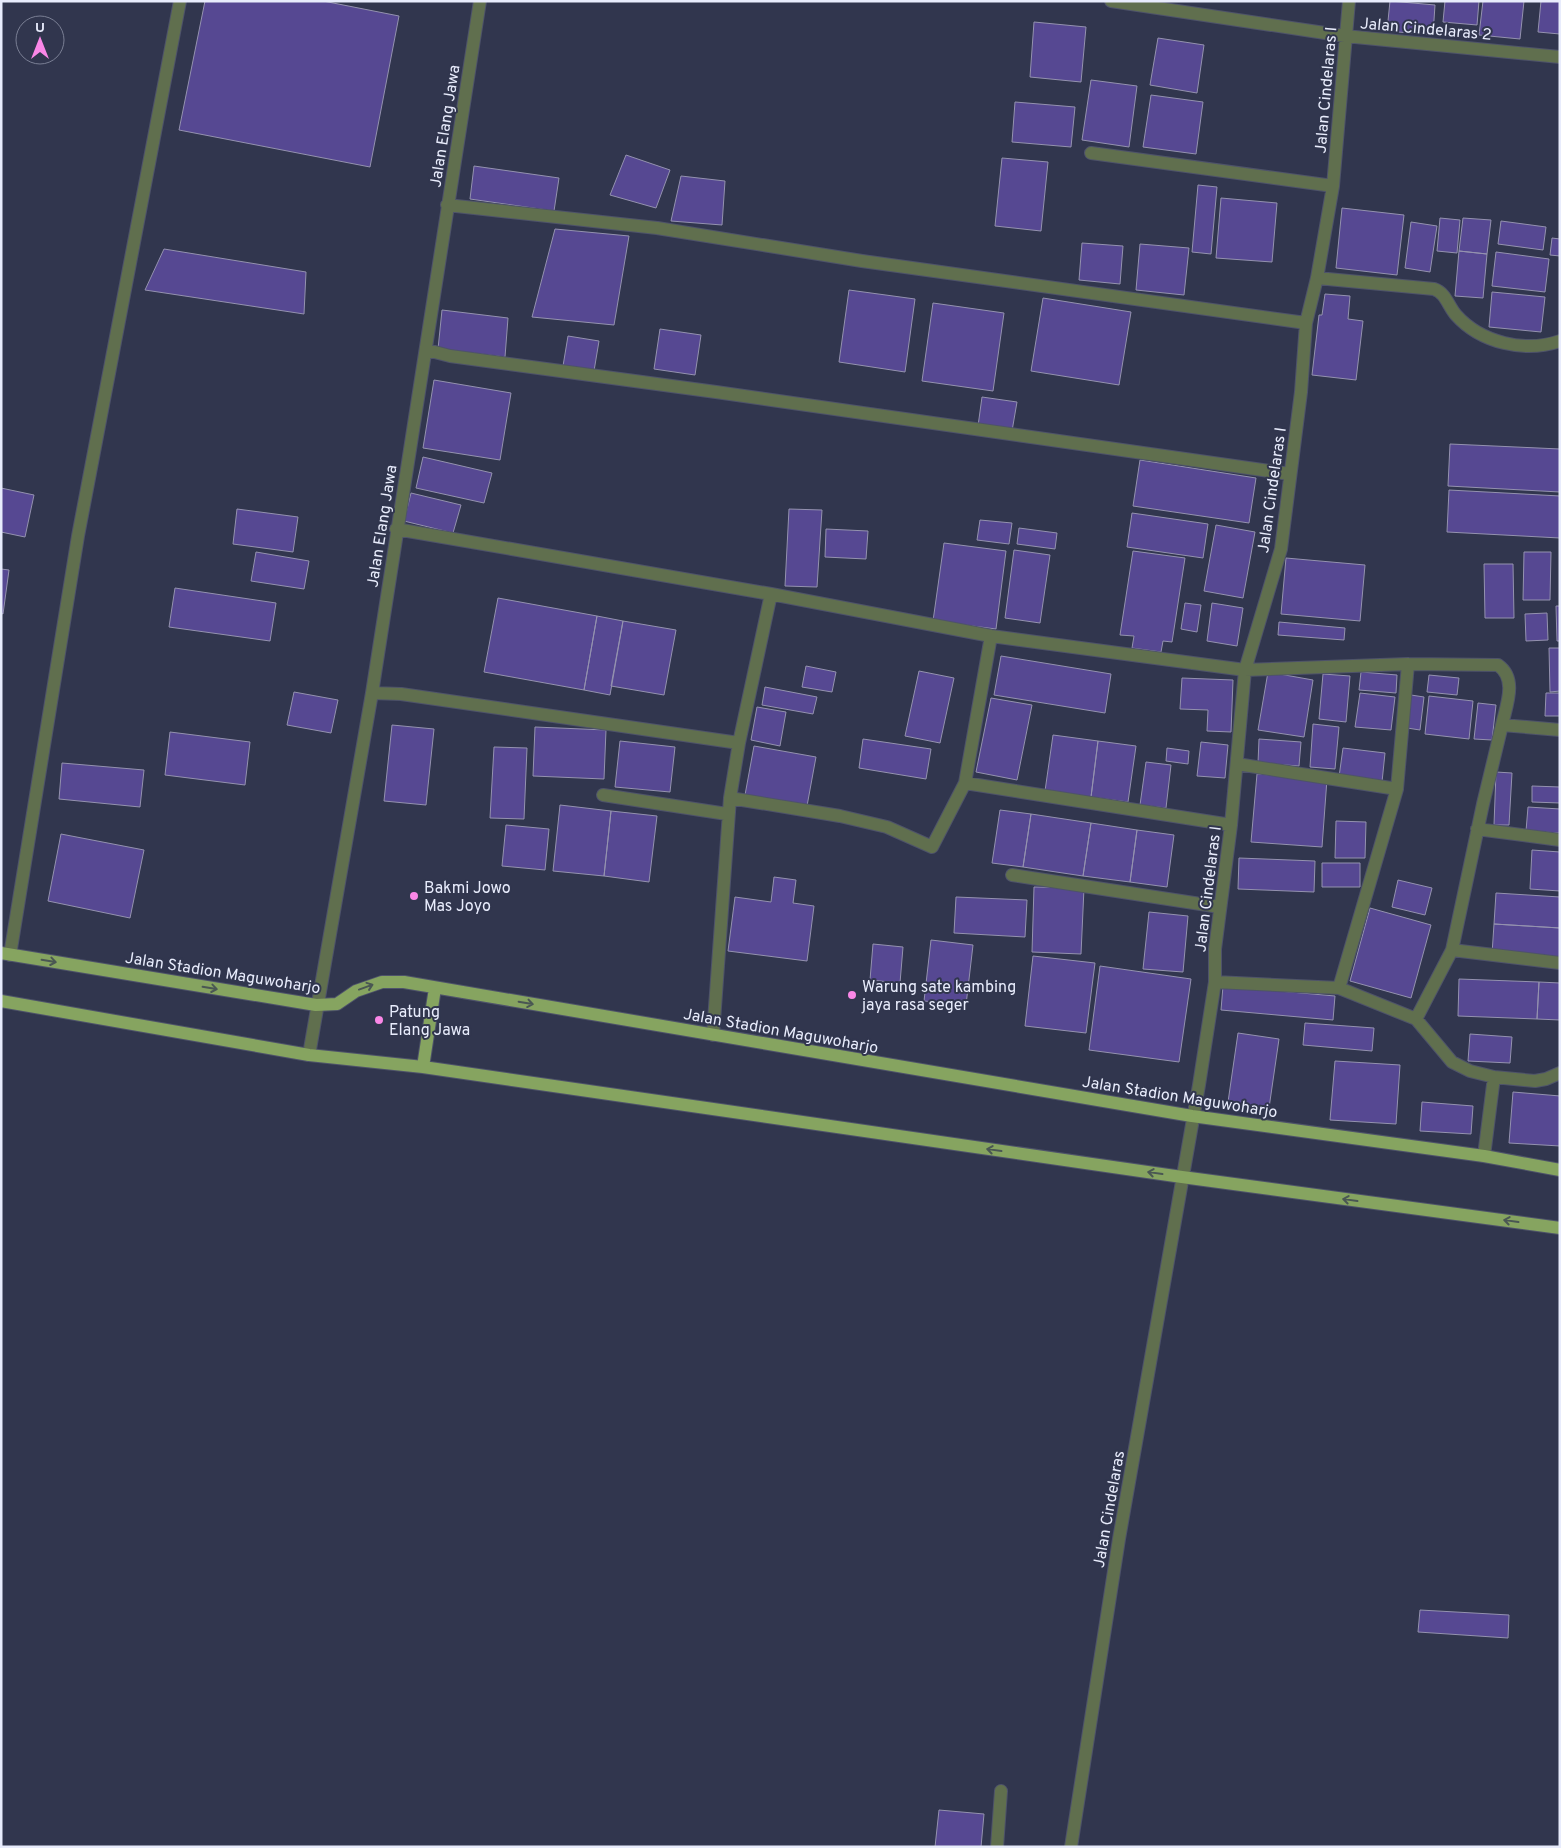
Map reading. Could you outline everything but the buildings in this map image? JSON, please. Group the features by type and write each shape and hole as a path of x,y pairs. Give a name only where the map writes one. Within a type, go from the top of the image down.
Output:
{"main road":[{"name":"Jalan Stadion Maguwoharjo","path":"5,954 316,1005 337,1004 356,991 382,982 404,982 1192,1116 1484,1156 1560,1170"},
{"path":"424,1067 436,988"},
{"path":"1,1001 309,1055 424,1067 1182,1177 1560,1228"}],"street":[{"path":"5,954 78,536 180,1"},
{"name":"Jalan Elang Jawa","path":"309,1055 316,1005 372,693 396,529 427,350 447,205 480,1"},
{"name":"Jalan Cindelaras 2","path":"1111,1 1345,36 1560,57"},
{"name":"Jalan Cindelaras I","path":"1192,1116 1200,1085 1215,982 1215,949 1231,825 1245,670 1281,549 1301,392 1306,323 1317,278 1333,186 1345,36 1350,1"},
{"path":"1091,153 1333,186"},
{"path":"447,205 656,228 862,261 1306,323"},
{"path":"1317,278 1434,289 1440,291 1455,314 1480,334 1512,344 1547,345 1560,341"},
{"path":"427,350 450,356 726,393 1290,474"},
{"path":"396,529 771,594 992,636 1245,670 1408,664 1498,665 1504,670 1509,685 1502,725 1477,829 1452,950 1416,1019"},
{"path":"713,1035 722,930 727,814 739,743 771,594"},
{"path":"730,798 840,816 888,827 932,847 965,783 992,636"},
{"path":"1340,988 1397,789 1408,664"},
{"path":"372,693 401,694 739,743"},
{"path":"1502,725 1560,730"},
{"path":"1236,764 1397,789"},
{"path":"965,783 1231,825"},
{"path":"603,795 727,814"},
{"path":"1477,829 1560,840"},
{"path":"1012,875 1220,907"},
{"path":"1452,950 1560,963"},
{"path":"1215,982 1340,988 1416,1019 1452,1062 1470,1071 1494,1077 1535,1081 1560,1073"},
{"path":"1484,1156 1494,1077"},
{"name":"Jalan Cindelaras","path":"1071,1847 1119,1539 1192,1116"},
{"path":"997,1847 1001,1791"}],"place":[{"name":"Bakmi Jowo Mas Joyo","path":"414,896"},
{"name":"Warung sate kambing jaya rasa seger","path":"852,995"},
{"name":"Patung Elang Jawa","path":"379,1020"}]}
